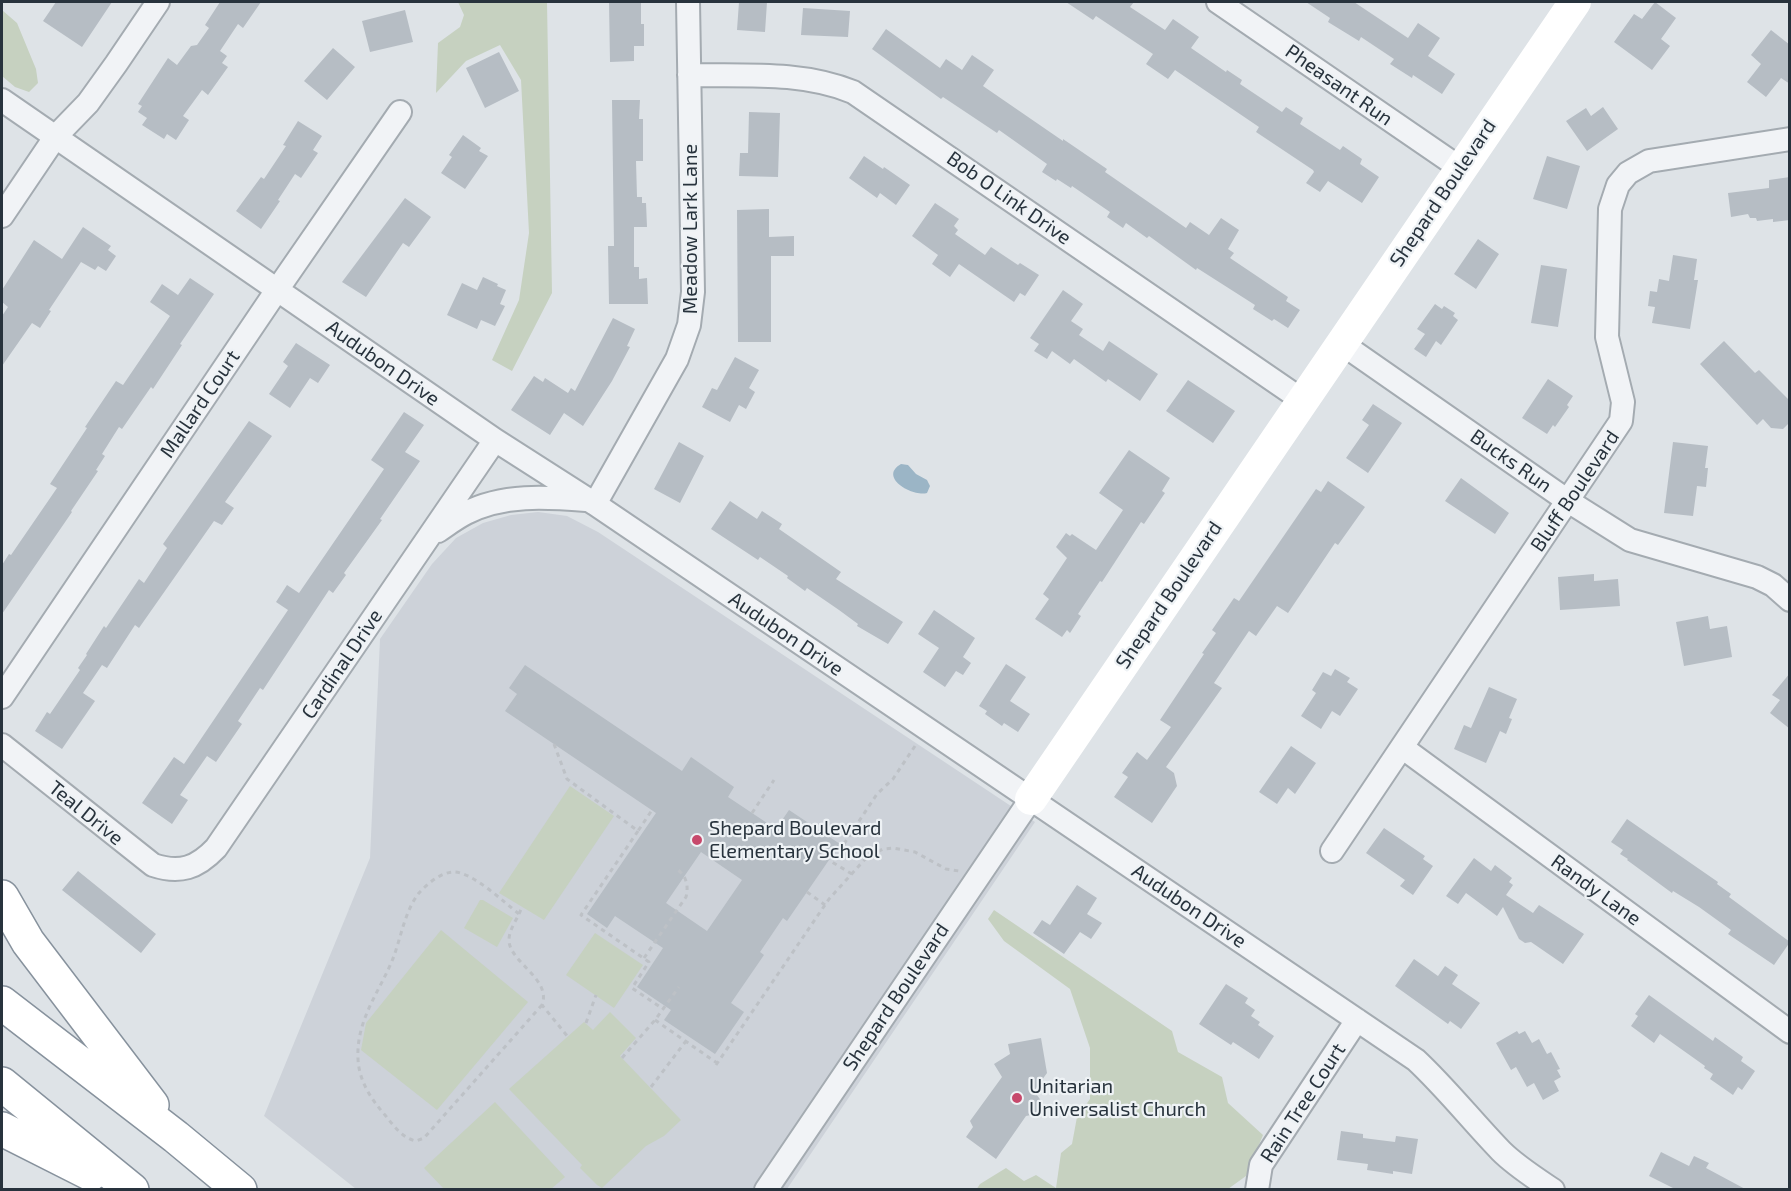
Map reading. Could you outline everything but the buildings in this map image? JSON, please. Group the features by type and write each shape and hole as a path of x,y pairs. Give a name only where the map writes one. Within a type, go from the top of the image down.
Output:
{"highway":[{"path":"2,897 28,942 176,1137"},
{"path":"2,1004 176,1137 240,1190"},
{"path":"2,1084 132,1190"},
{"path":"2,1128 121,1190"}],"street":[{"path":"2,216 56,136 88,103 158,2"},
{"name":"Meadow Lark Lane","path":"591,502 677,359 689,325 693,292 688,2"},
{"name":"Pheasant Run","path":"1218,2 1460,168"},
{"name":"Shepard Boulevard","path":"766,1190 1575,2"},
{"name":"Bob O Link Drive","path":"689,75 801,77 833,84 853,92 1302,400"},
{"name":"Audubon Drive","path":"2,100 495,440 591,502 1416,1060 1436,1078 1502,1153 1553,1190"},
{"name":"Mallard Court","path":"2,697 400,112"},
{"name":"Bluff Boulevard","path":"1332,851 1621,421 1623,402 1607,338 1610,209 1618,185 1628,173 1649,161 1790,139"},
{"name":"Bucks Run","path":"1341,343 1568,501 1630,540 1757,577 1773,585 1790,600"},
{"name":"Cardinal Drive","path":"175,870 189,868 203,861 216,848 495,440"},
{"path":"429,537 467,513 506,500 545,497 591,502"},
{"name":"Teal Drive","path":"2,745 142,858 153,865 175,870"},
{"name":"Randy Lane","path":"1403,747 1790,1032"},
{"name":"Rain Tree Court","path":"1257,1190 1261,1165 1357,1020"}],"path":[{"path":"554,744 567,779 638,831"},
{"path":"852,874 832,862 877,794 893,779 916,744"},
{"path":"752,813 774,780"},
{"path":"652,810 581,915 650,962 632,988 663,1009"},
{"path":"655,1020 717,1064 825,905 874,852 893,848 926,856 953,872 963,870 958,878"},
{"path":"644,959 686,897 688,889 686,881 676,869"},
{"path":"519,914 494,893 456,872 439,877 420,892 409,912 392,960 366,1012 358,1044 358,1060 367,1090 401,1134 416,1141 424,1138 542,1005 544,999 542,992 531,971 510,947 509,939 522,907"},
{"path":"807,892 825,905"},
{"path":"622,1058 655,1020 679,987"},
{"path":"586,1023 596,995"},
{"path":"542,1005 568,1037"},
{"path":"651,1087 671,1064 686,1041"}],"shaded area":[{"name":"Shepard Boulevard Elementary School","path":"538,512 567,516 598,532 1035,822 787,1189 356,1189 264,1116 370,858 380,639 432,564 456,538 483,523 511,515"}],"green space":[{"path":"458,2 547,2 552,293 512,371 492,360 519,300 529,233 521,80 500,45 466,61 436,93 438,43 460,27 464,15"},
{"path":"2,10 17,23 36,69 38,83 29,92 15,87 2,76"},
{"path":"570,786 614,816 544,920 499,893"},
{"path":"480,900 513,918 497,947 464,928"},
{"path":"994,910 1172,1031 1178,1052 1222,1077 1228,1103 1263,1135 1246,1176 1228,1189 976,1190 980,1184 1006,1168 1024,1181 1036,1175 1056,1188 1061,1153 1072,1144 1077,1117 1090,1099 1090,1048 1070,989 1004,941 988,919"},
{"path":"441,930 528,1002 437,1110 361,1050 366,1023"},
{"path":"595,933 643,965 614,1008 566,975"},
{"path":"610,1012 636,1038 620,1056 681,1120 664,1136 646,1146 602,1188 580,1168 582,1165 509,1089 584,1022 593,1030"},
{"path":"495,1102 565,1177 551,1189 444,1189 424,1168"}],"water":[{"path":"901,464 908,465 916,474 927,480 930,486 927,493 913,492 895,480 893,475 895,469"}],"place":[{"name":"Shepard Boulevard Elementary School","path":"697,840"},
{"name":"Unitarian Universalist Church","path":"1017,1098"}]}
